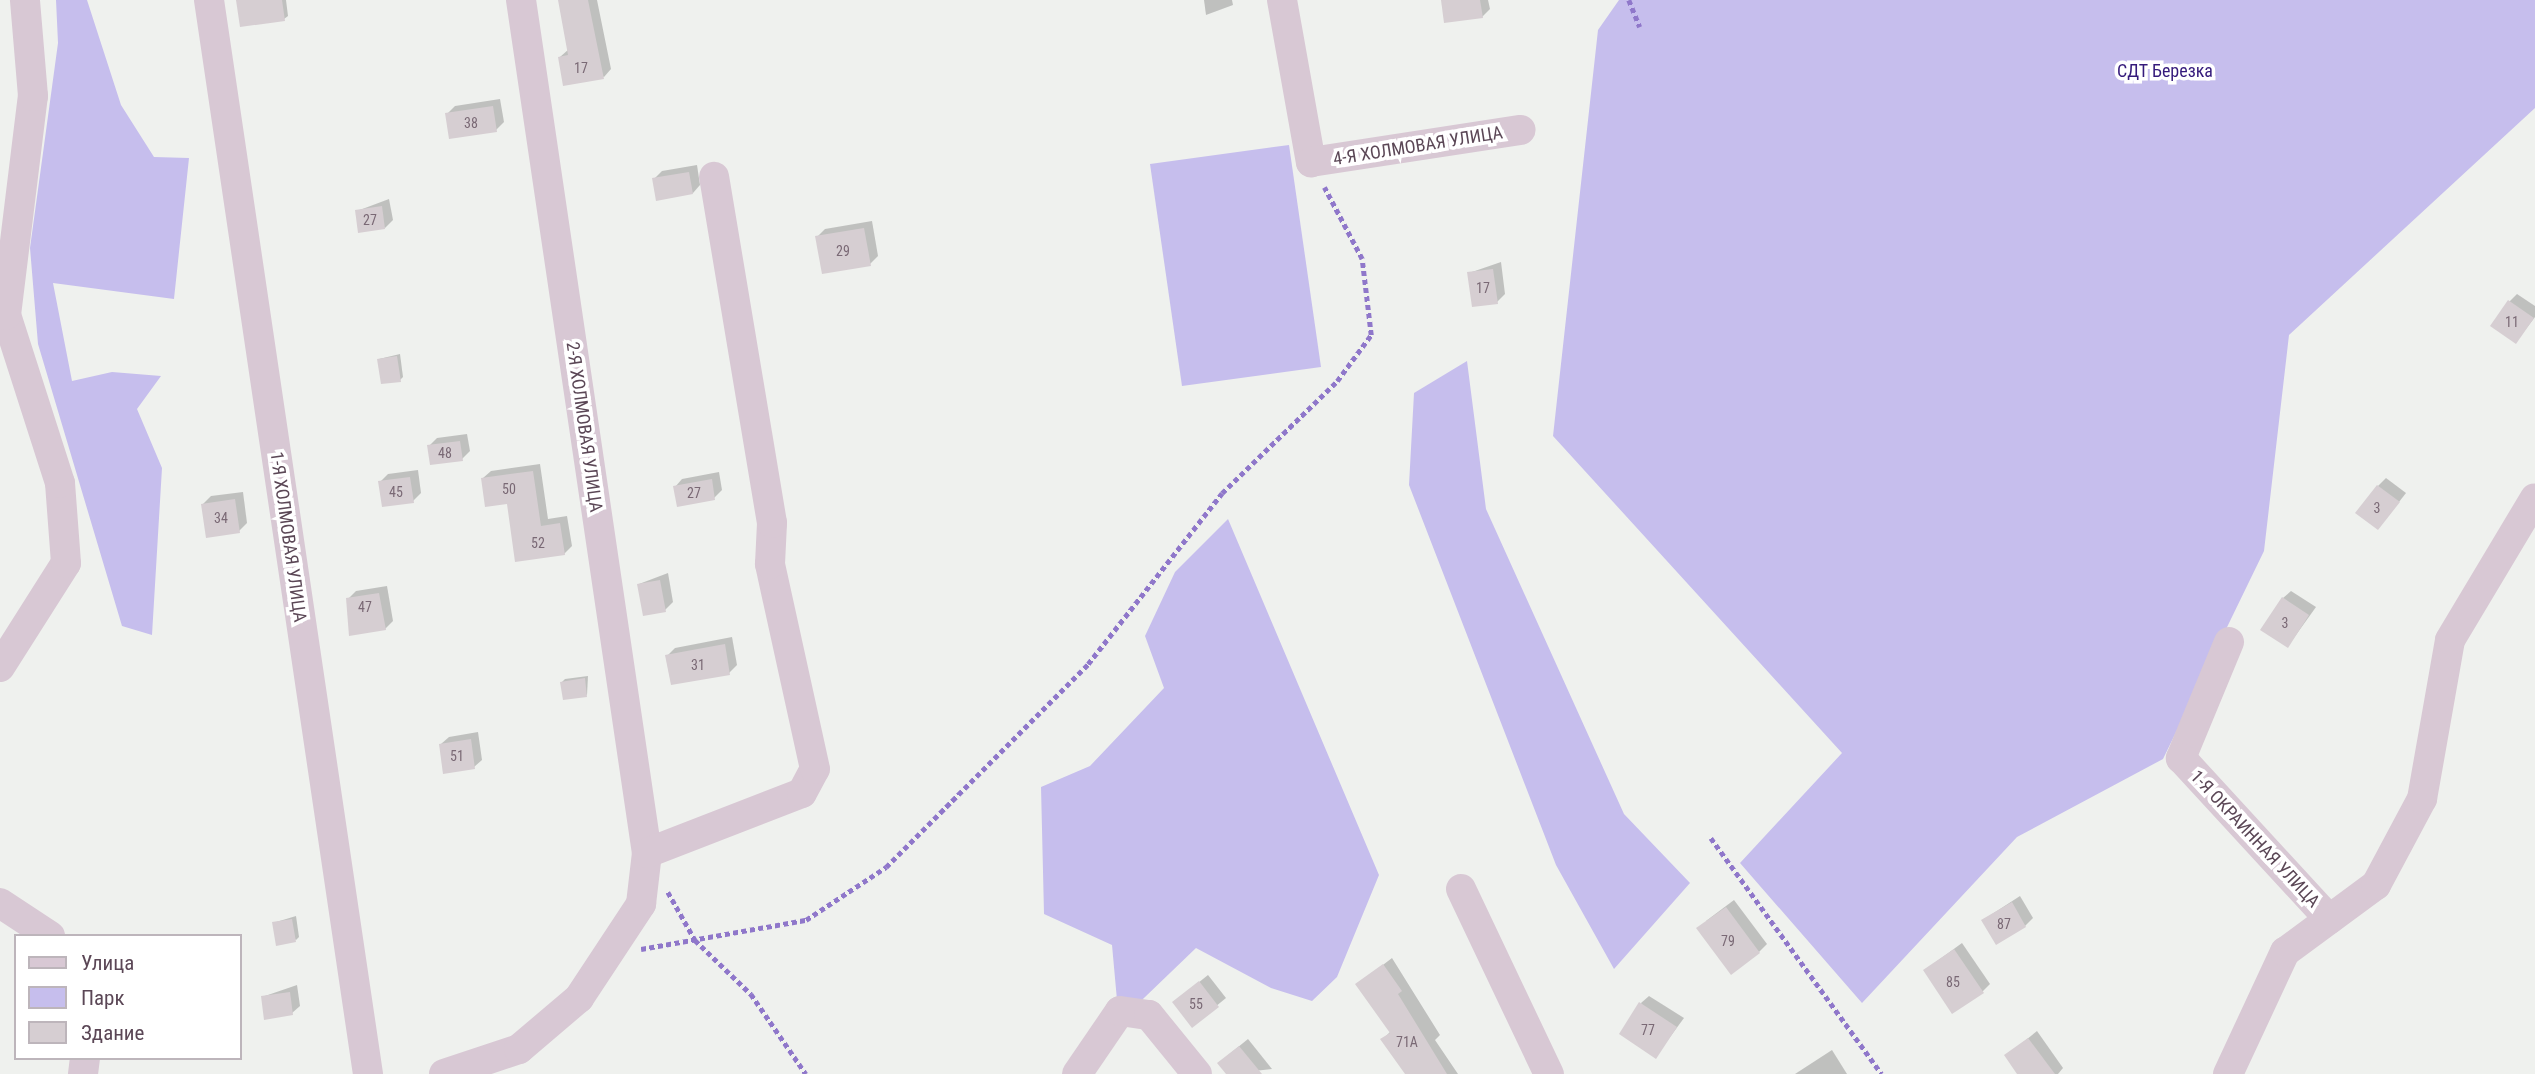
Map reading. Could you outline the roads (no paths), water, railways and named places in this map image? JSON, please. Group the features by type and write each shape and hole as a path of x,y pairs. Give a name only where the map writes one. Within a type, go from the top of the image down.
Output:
{"street":[{"path":"0,667 66,563 60,482 6,315 33,96 25,0"},
{"name":"1-Я ХОЛМОВАЯ УЛИЦА","path":"209,0 368,1074"},
{"name":"2-Я ХОЛМОВАЯ УЛИЦА","path":"444,1074 519,1049 579,998 613,954 641,904 646,853 521,0"},
{"name":"4-Я ХОЛМОВАЯ УЛИЦА","path":"1282,0 1311,162 1521,130"},
{"path":"646,853 802,793 816,769 770,564 772,523 714,177"},
{"path":"2228,1074 2285,952 2376,885 2421,799 2450,640 2535,498"},
{"name":"1-Я ОКРАИННАЯ УЛИЦА","path":"2230,642 2181,758 2329,919"},
{"path":"1461,889 1549,1074"},
{"path":"0,903 47,934"},
{"path":"1077,1074 1120,1011 1149,1015 1197,1074"}],"park label":[{"name":"СДТ Березка","path":"2165,71"}]}
